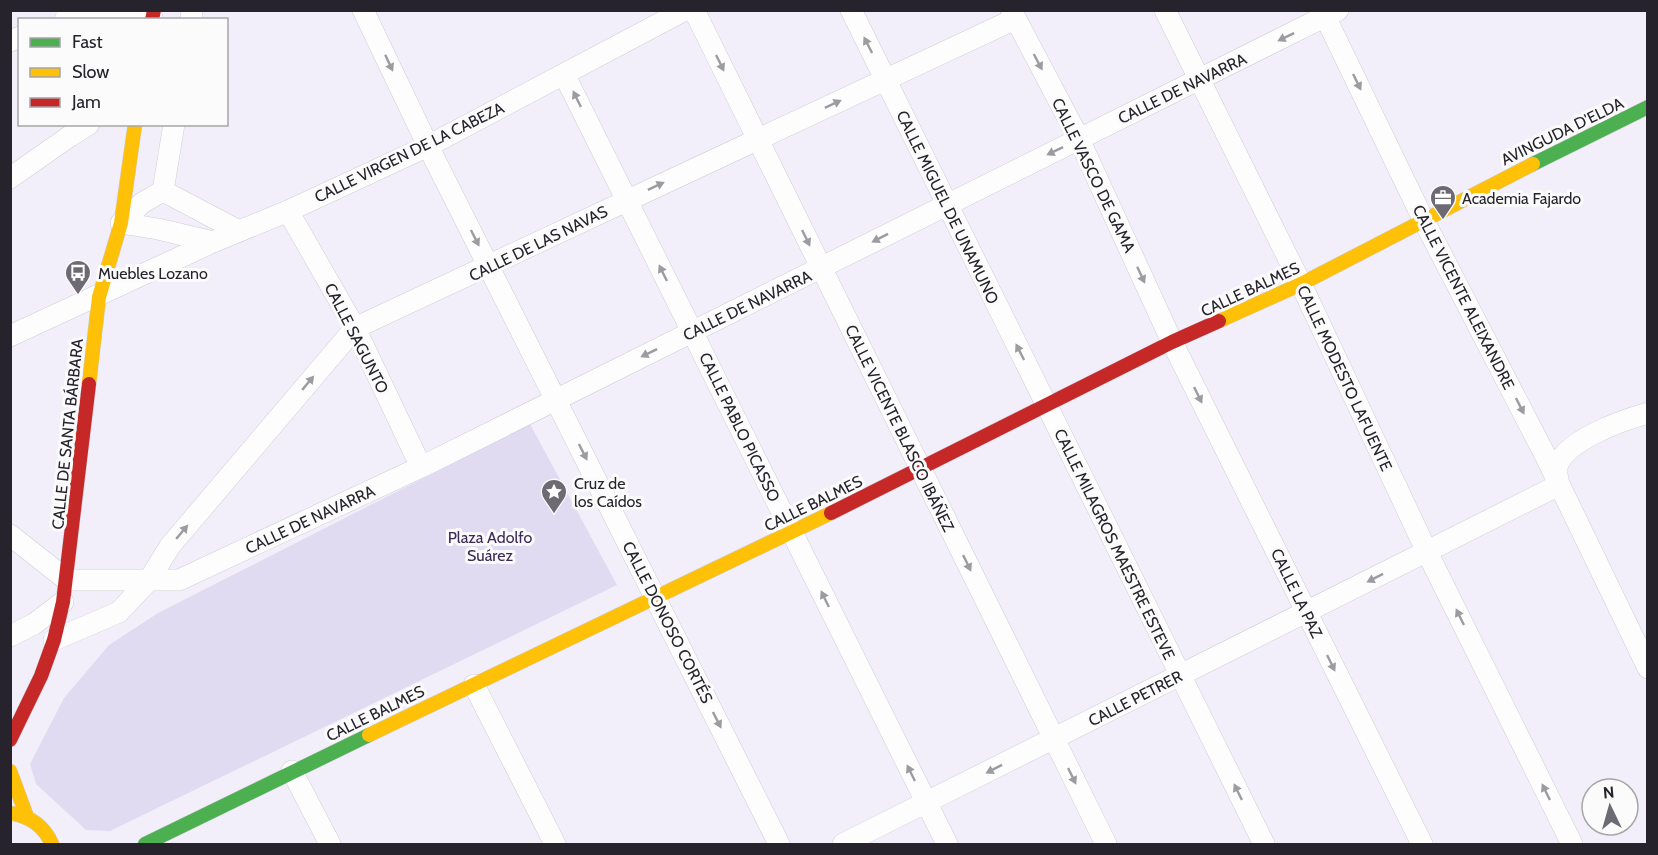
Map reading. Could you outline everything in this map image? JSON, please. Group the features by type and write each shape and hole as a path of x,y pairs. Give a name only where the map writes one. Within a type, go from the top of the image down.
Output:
{"street":[{"path":"70,18 88,10"},
{"path":"101,10 153,16"},
{"name":"CALLE DONOSO CORTÉS","path":"363,10 428,146 779,844"},
{"name":"CALLE VIRGEN DE LA CABEZA","path":"10,336 428,146 685,10"},
{"name":"CALLE VICENTE BLASCO IBÁÑEZ","path":"694,10 1106,844"},
{"name":"CALLE MIGUEL DE UNAMUNO","path":"850,10 1046,404"},
{"name":"CALLE MODESTO LAFUENTE","path":"1165,10 1301,284 1427,552 1572,844"},
{"name":"CALLE DE NAVARRA","path":"67,580 179,580 421,467 1199,80 1328,13"},
{"name":"CALLE VICENTE ALEIXANDRE","path":"1328,13 1423,219 1558,485 1647,668"},
{"name":"CALLE DE LAS NAVAS","path":"149,580 170,546 356,328 490,267 627,199 886,80 1013,15"},
{"name":"CALLE VASCO DE GAMA","path":"1013,15 1079,140 1172,342"},
{"name":"CALLE PABLO PICASSO","path":"564,74 947,844"},
{"name":"AVINGUDA D'ELDA","path":"1492,184 1647,107"},
{"path":"10,178 86,126"},
{"name":"CALLE DE SANTA BÁRBARA","path":"10,740 41,676 54,640 63,602 99,297 121,223 135,126"},
{"path":"163,191 174,126"},
{"name":"CALLE BALMES","path":"145,844 292,771 792,532 1172,342 1301,284 1492,184"},
{"path":"121,223 142,203 163,191"},
{"path":"163,191 239,231"},
{"name":"CALLE SAGUNTO","path":"288,211 356,328 421,467"},
{"path":"121,223 213,242"},
{"name":"CALLE LA PAZ","path":"1172,342 1422,844"},
{"name":"CALLE MILAGROS MAESTRE ESTEVE","path":"1046,404 1264,844"},
{"path":"1558,485 1557,467 1567,451 1584,438 1647,413"},
{"name":"CALLE PETRER","path":"843,844 1558,485"},
{"path":"10,535 67,580"},
{"path":"54,640 119,612 149,580"},
{"path":"10,636 34,624 63,602"},
{"path":"474,685 555,844"},
{"path":"10,771 27,817"},
{"path":"292,771 330,844"},
{"path":"10,813 27,817 40,826 51,841 68,844"}],"green space":[{"name":"Plaza Adolfo Suárez","path":"530,424 617,585 110,831 86,830 36,784 30,764 64,698 109,645 158,613"}],"traffic: fast":[{"path":"1533,164 1648,107"},
{"path":"145,844 369,735"}],"traffic: slow":[{"path":"89,384 99,297 121,223 135,126"},
{"path":"1219,321 1301,284 1533,164"},
{"path":"369,735 831,513"},
{"path":"10,771 27,817"},
{"path":"10,813 36,823 52,844"}],"traffic: jam":[{"path":"152,18 154,10"},
{"path":"831,513 1172,342 1219,321"},
{"path":"10,740 41,676 54,640 63,602 89,384"}],"place":[{"name":"Academia Fajardo","path":"1443,221"},
{"name":"Muebles Lozano","path":"78,296"},
{"name":"Cruz de los Caídos","path":"554,515"}]}
